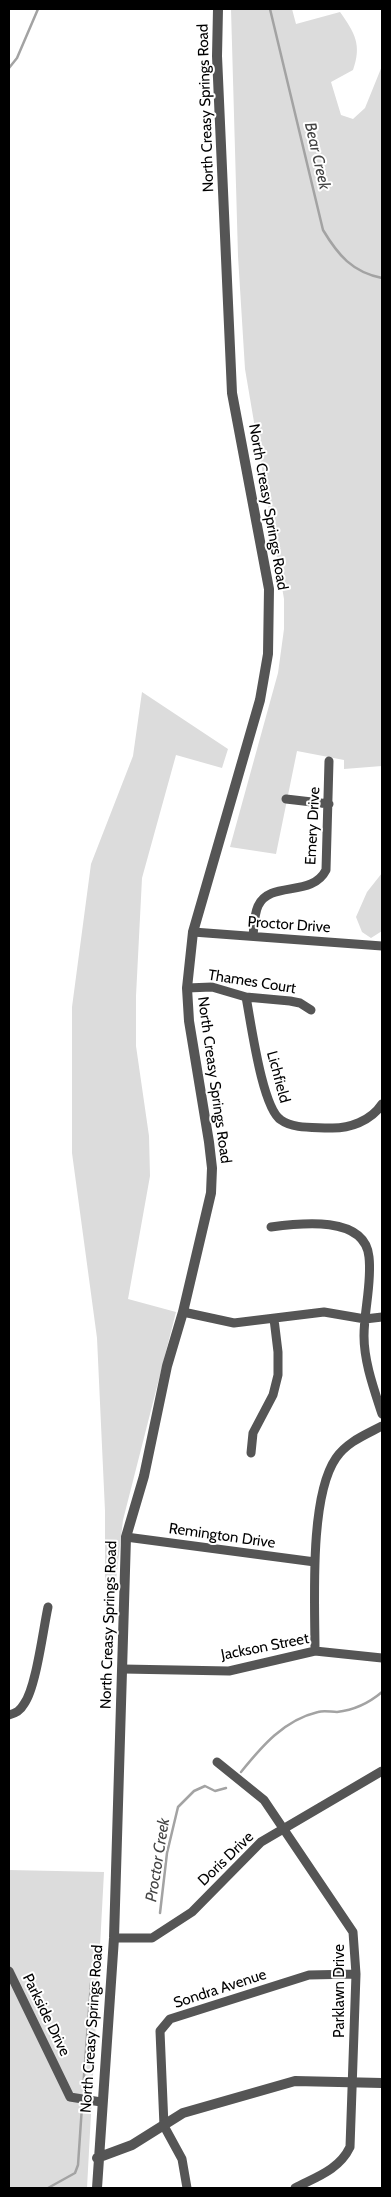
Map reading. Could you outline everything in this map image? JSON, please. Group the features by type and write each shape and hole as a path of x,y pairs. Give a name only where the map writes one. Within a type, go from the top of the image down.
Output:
{"street":[{"name":"North Creasy Springs Road","path":"97,2188 101,2102 114,1938 126,1537 144,1476 166,1366 184,1312 211,1193 212,1168 188,1021 187,988 193,932 260,700 268,654 270,623 269,589 232,393 217,56 218,9"},
{"name":"Emery Drive","path":"253,936 257,909 263,898 271,893 317,882 323,876 328,861 329,761"},
{"path":"286,799 329,804"},
{"name":"Proctor Drive","path":"193,932 382,946"},
{"name":"Thames Court","path":"187,988 212,987 246,997 300,1003 311,1010"},
{"name":"Lichfield","path":"246,997 265,1091 272,1111 281,1121 294,1126 334,1128 358,1123 381,1111"},
{"path":"271,1227 302,1223 346,1227 356,1233 369,1254 364,1337 367,1362 382,1414"},
{"path":"184,1312 234,1323 274,1319 302,1313 324,1312 365,1319 382,1316"},
{"path":"251,1453 253,1433 274,1395 278,1374 278,1352 274,1319"},
{"path":"315,1651 315,1562 324,1480 336,1458 353,1441 382,1426"},
{"name":"Remington Drive","path":"126,1537 315,1562"},
{"path":"9,1715 16,1713 25,1703 32,1685 48,1607"},
{"name":"Jackson Street","path":"122,1669 229,1671 315,1651 382,1658"},
{"name":"Parklawn Drive","path":"217,1762 264,1800 286,1829 353,1932 356,1974 350,2147 344,2160 295,2188"},
{"name":"Doris Drive","path":"114,1938 152,1938 192,1912 261,1842 382,1771"},
{"name":"Parkside Drive","path":"9,1971 70,2097 101,2102"},
{"name":"Sondra Avenue","path":"164,2126 160,2031 170,2019 309,1975 356,1974"},
{"path":"98,2158 121,2150 183,2113 295,2082 382,2083"},
{"path":"164,2126 182,2159 187,2188"}],"shaded area":[{"path":"231,9 292,9 296,24 340,12 350,26 357,46 353,70 331,82 341,115 353,119 365,108 382,66 382,766 344,769 344,760 297,751 276,854 230,847 278,673 284,629 284,599 245,369 238,256"},
{"path":"142,692 228,749 222,768 176,755 142,878 136,996 136,1046 149,1136 150,1176 128,1299 176,1312 123,1520 116,1580 105,1581 105,1511 97,1338 72,1153 72,1007 91,864 133,756"},
{"path":"382,873 382,931 371,938 362,932 356,917 367,892"},
{"path":"9,1870 104,1872 87,2188 9,2188"}],"waterway":[{"name":"Bear Creek","path":"9,68 17,58 38,9"},
{"name":"Bear Creek","path":"270,9 323,230 340,255 354,267 382,278"},
{"name":"Proctor Creek","path":"241,1772 275,1735 295,1721 320,1711 337,1712 356,1708 367,1703 382,1692"},
{"name":"Proctor Creek","path":"160,1913 167,1853 178,1807 194,1791 205,1786 215,1791 226,1788"},
{"name":"Proctor Creek","path":"83,2089 91,1983"},
{"name":"Proctor Creek","path":"48,2188 75,2173 78,2165 82,2106"}]}
